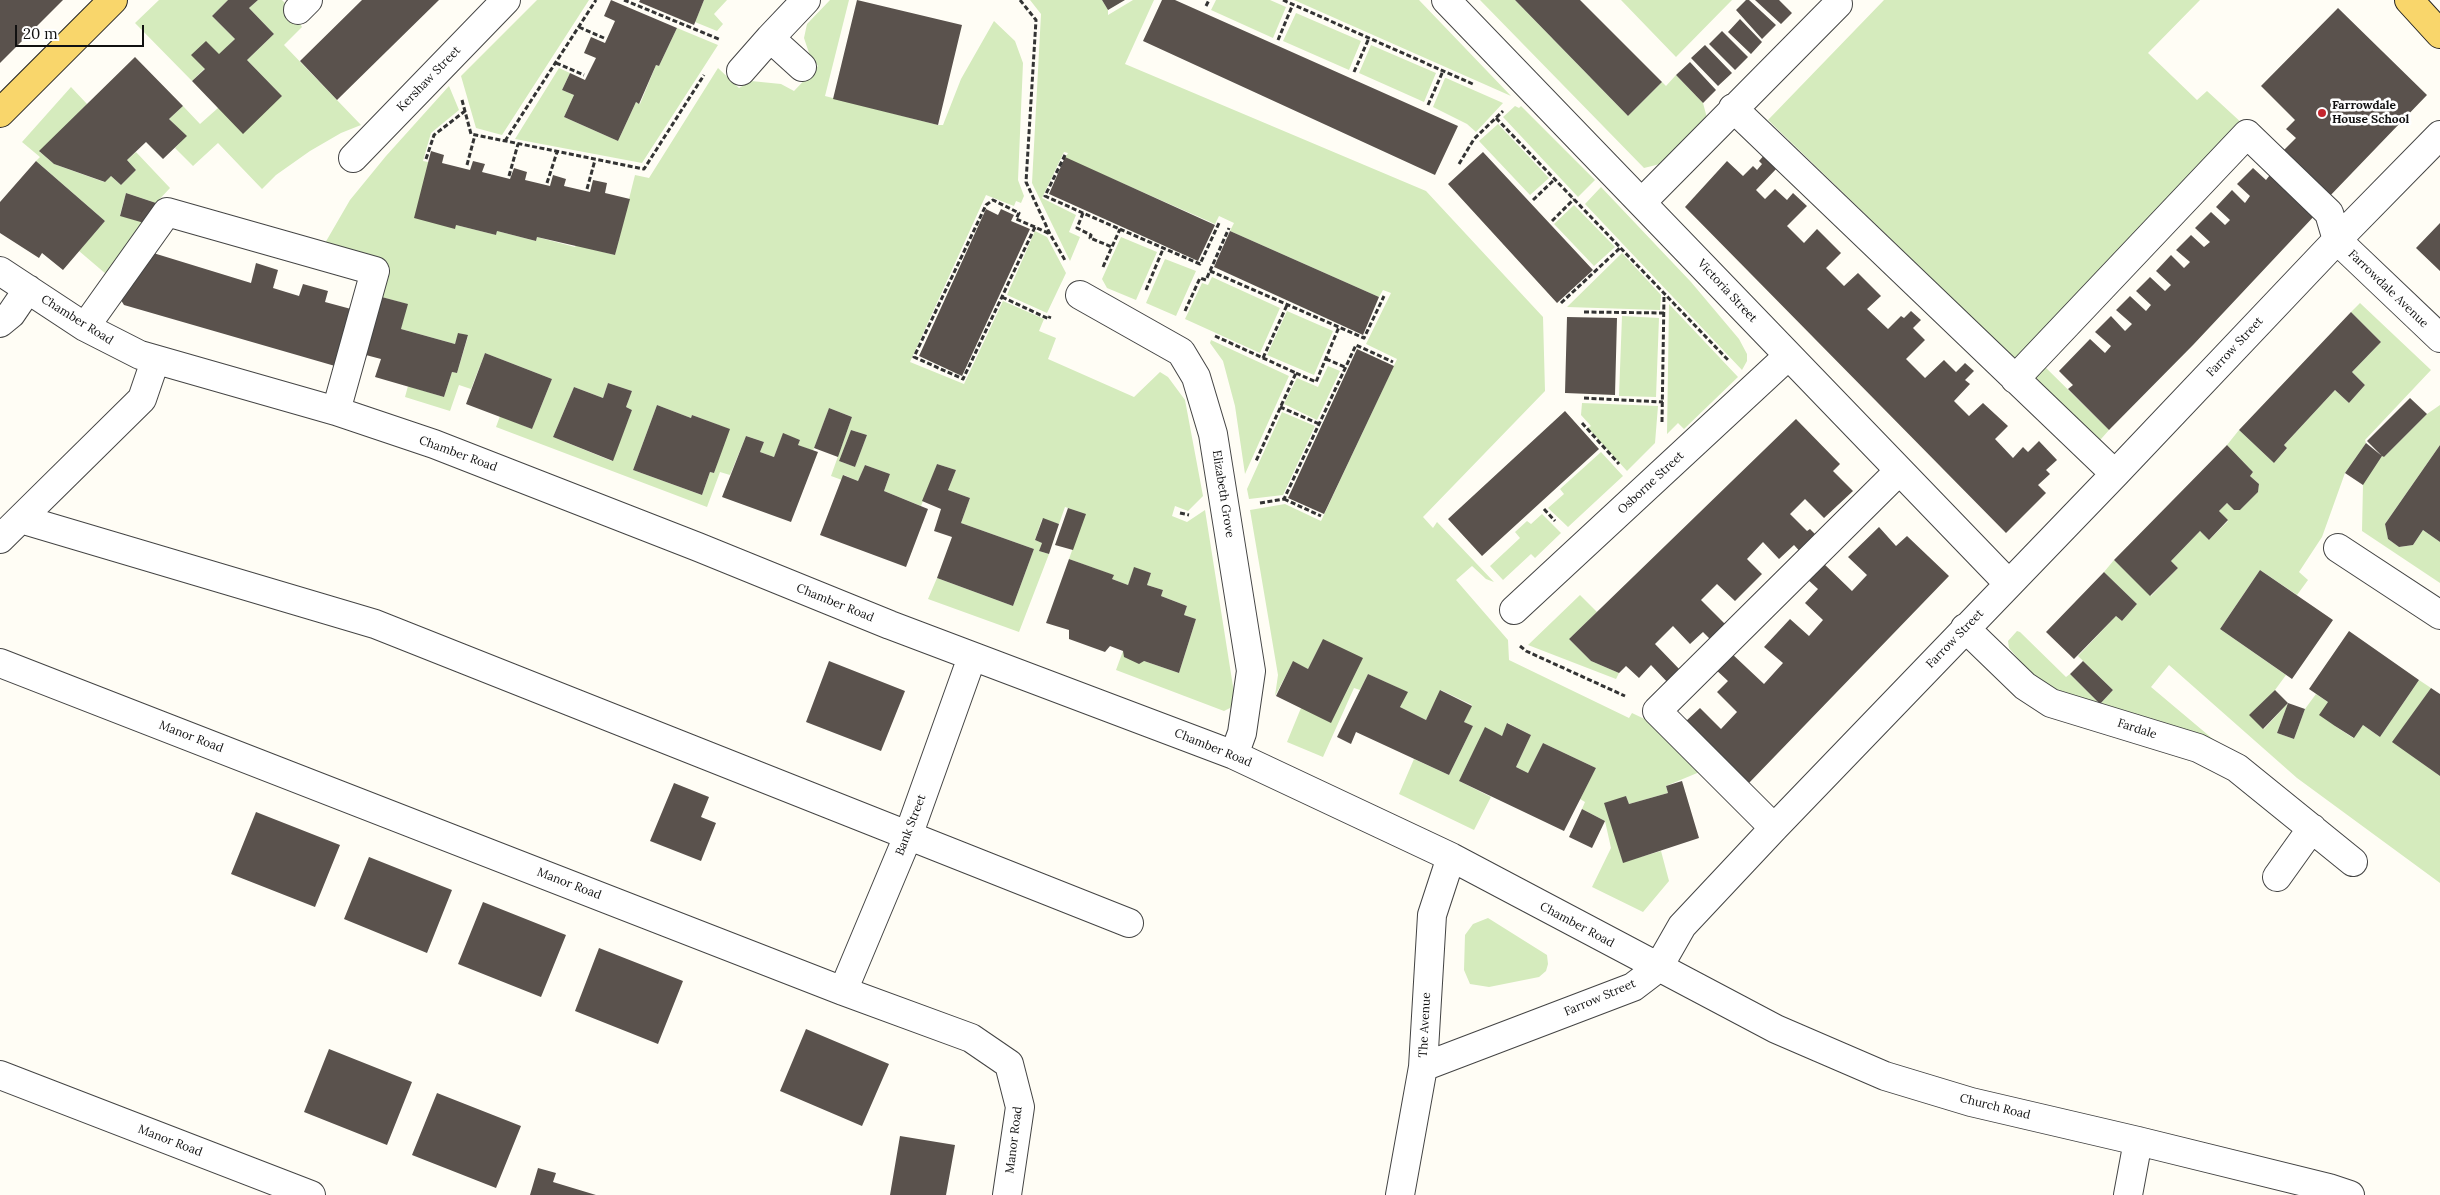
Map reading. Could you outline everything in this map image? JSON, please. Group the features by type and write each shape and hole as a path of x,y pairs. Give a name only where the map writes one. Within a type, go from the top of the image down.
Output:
{"main road":[{"path":"0,113 113,0"},
{"path":"2409,0 2440,34"}],"street":[{"name":"Kershaw Street","path":"353,158 506,0"},
{"path":"741,71 806,0"},
{"name":"Victoria Street","path":"1446,0 2008,583"},
{"path":"1642,202 1838,4"},
{"path":"770,38 802,67"},
{"path":"1733,108 2114,474"},
{"path":"2014,379 2247,134 2329,213 2337,240"},
{"name":"Farrow Street","path":"1423,1067 1633,987 1658,968 1682,926 1774,828 2337,240 2440,135"},
{"path":"85,327 167,212 376,271 336,411"},
{"name":"Farrowdale Avenue","path":"2337,240 2440,338"},
{"name":"Chamber Road","path":"0,271 112,343 155,361 336,411 434,444 547,487 972,657 1234,755 1451,856 1658,968"},
{"path":"0,324 11,314 28,289"},
{"name":"Elizabeth Grove","path":"1080,295 1180,352 1196,377 1213,434 1251,671 1242,733 1234,755"},
{"name":"Osborne Street","path":"1514,610 1788,356"},
{"path":"0,539 142,399 155,361"},
{"path":"1774,828 1657,710 1899,471"},
{"path":"21,520 375,624 1129,923"},
{"path":"2338,548 2440,615"},
{"name":"Fardale","path":"1965,628 2025,686 2051,703 2198,748 2237,768 2353,862"},
{"name":"Bank Street","path":"843,991 908,836 972,657"},
{"name":"Manor Road","path":"0,663 843,991 971,1038 1010,1064 1020,1107 1007,1195"},
{"path":"2277,877 2312,828"},
{"name":"The Avenue","path":"1400,1195 1423,1067 1432,915 1451,856"},
{"name":"Church Road","path":"1658,968 1776,1029 1885,1076 1970,1102 2138,1141 2350,1195"},
{"name":"Manor Road","path":"0,1075 311,1195"},
{"path":"2128,1195 2138,1141"}],"path":[{"path":"505,141 596,0"},
{"path":"624,0 725,43"},
{"path":"1020,0 1036,20 1036,45 1026,182 1050,234 1071,270"},
{"path":"1206,6 1209,0"},
{"path":"1283,0 1478,86"},
{"path":"1278,40 1293,4"},
{"path":"579,27 604,38"},
{"path":"1354,72 1369,38"},
{"path":"556,63 584,75"},
{"path":"443,65 457,81 471,134 644,170 705,74"},
{"path":"1428,105 1443,71"},
{"path":"1459,164 1474,139 1507,107"},
{"path":"426,159 434,134 465,111"},
{"path":"1496,118 1732,365"},
{"path":"467,165 475,135"},
{"path":"509,176 518,144"},
{"path":"547,183 557,152"},
{"path":"1065,154 1045,196 1163,249 1200,264 1219,223"},
{"path":"587,189 595,160"},
{"path":"1533,200 1555,179"},
{"path":"1552,221 1574,199"},
{"path":"1035,227 963,379 914,357 986,205 993,200 1019,213 1016,219 1035,227 1050,234"},
{"path":"1083,213 1077,228 1091,235 1090,238 1112,247"},
{"path":"1181,320 1200,278 1206,280 1229,228"},
{"path":"1105,262 1120,229"},
{"path":"1561,303 1621,247"},
{"path":"1143,298 1163,249"},
{"path":"1210,271 1364,338 1384,296"},
{"path":"1662,427 1664,295"},
{"path":"1002,297 1049,319"},
{"path":"1263,358 1288,305"},
{"path":"1584,312 1664,313"},
{"path":"1209,333 1316,382 1339,327"},
{"path":"1284,499 1356,345 1393,362"},
{"path":"1326,359 1345,367"},
{"path":"1252,469 1296,373"},
{"path":"1584,398 1663,402"},
{"path":"1280,407 1319,424"},
{"path":"1582,423 1623,469"},
{"path":"1256,504 1284,499 1321,516"},
{"path":"1514,610 1520,646 1526,652 1657,710"}],"green space":[{"path":"159,0 228,0 212,16 235,39 192,81 135,23"},
{"path":"258,0 282,0 290,8 302,27 284,45 361,125 341,133 310,151 276,175 262,189 218,143 193,166 175,148 186,136 169,119 183,106 200,124 218,108 282,96 247,60 274,34 249,8"},
{"path":"537,0 589,0 502,135 476,128 461,76"},
{"path":"704,0 727,0 714,14 723,24 717,31 695,22"},
{"path":"830,0 849,0 825,96 938,125 943,125 961,79 994,21 1015,41 1023,63 1018,180 1024,196 1021,203 1016,201 1014,206 986,195 910,362 964,384 1003,301 1044,319 1039,331 1056,338 1048,359 1134,397 1160,372 1168,377 1185,400 1203,496 1188,511 1175,506 1172,516 1187,522 1205,510 1235,699 1230,708 1224,711 1116,670 1123,651 1144,661 1179,673 1196,619 1184,615 1187,606 1161,596 1163,590 1147,585 1151,573 1134,568 1128,585 1112,579 1113,575 1069,559 1085,514 1065,507 1059,524 1042,519 1035,540 1042,543 1039,551 1049,554 1019,632 928,599 937,578 1013,606 1034,549 961,523 970,498 948,490 956,470 937,464 921,506 884,491 890,474 865,465 858,481 844,475 842,480 831,476 852,417 829,408 813,451 798,445 800,440 783,434 774,457 760,452 764,442 746,436 730,475 720,472 707,507 496,427 500,416 532,429 552,379 485,353 471,389 459,385 450,411 405,397 408,386 444,397 452,372 457,373 468,336 459,333 455,344 401,329 407,304 378,296 321,250 350,200 386,156 449,86 459,110 431,133 423,161 428,162 456,225 496,235 497,231 536,241 537,237 615,255 635,175 649,178 718,68 739,88 751,81 781,84 794,91 818,66 810,56 804,38 807,24","holes":["608,383 632,391 626,407 632,410 612,461 553,437 574,387 603,398","657,405 691,418 692,415 729,429 714,473 710,472 702,495 633,470","851,430 867,435 855,467 839,461"]},
{"path":"1030,0 1102,0 1108,10 1108,15 1133,0 1154,0 1125,64 1426,191 1543,317 1545,391 1423,517 1433,528 1437,522 1494,582 1486,579 1472,566 1456,580 1508,640 1509,660 1629,718 1632,713 1657,725 1702,771 1666,786 1668,793 1629,804 1626,796 1610,819 1623,862 1661,851 1669,881 1643,912 1592,887 1611,848 1605,821 1582,809 1585,802 1580,799 1596,768 1543,743 1528,773 1516,767 1531,735 1508,723 1502,736 1485,728 1459,781 1491,797 1474,830 1399,794 1414,759 1449,775 1473,726 1464,722 1472,705 1441,690 1426,720 1400,707 1407,692 1368,674 1360,690 1354,688 1323,757 1287,742 1301,708 1323,639 1308,669 1293,662 1275,696 1278,675 1250,510 1285,504 1321,521 1397,359 1366,344 1391,293 1383,290 1379,297 1230,231 1234,223 1219,216 1215,224 1065,158 1068,153 1064,152 1042,198 1076,215 1069,232 1080,237 1070,261 1032,183 1041,14"},
{"path":"1216,0 1270,0 1286,7 1273,38 1211,10"},
{"path":"1294,0 1419,0 1511,96"},
{"path":"1480,0 1515,0 1628,116 1662,82 1666,86 1676,75 1703,103 1707,118 1660,164 1644,168"},
{"path":"1621,0 1732,0 1676,57"},
{"path":"1884,0 2200,0 2148,53 2197,100 2207,91 2244,125 2018,362 1768,120"},
{"path":"1296,13 1361,41 1349,70 1283,41"},
{"path":"677,28 718,45 642,163 515,139 559,68 570,73 562,90 574,95 564,117 618,141 636,102 640,104 656,65 659,66"},
{"path":"1371,45 1436,73 1424,102 1359,73"},
{"path":"1445,78 1503,103 1476,132 1467,124 1433,107"},
{"path":"71,87 87,104 40,152 54,164 104,182 111,176 121,185 136,170 127,160 136,152 170,188 156,203 126,193 120,215 144,223 106,274 79,251 105,221 36,161 40,157 22,142"},
{"path":"1515,106 1519,108 1521,106 1595,180 1578,197 1503,117"},
{"path":"1498,124 1549,178 1530,195 1479,141"},
{"path":"1601,187 1691,282 1739,339 1747,354 1747,361 1742,370 1585,204"},
{"path":"1574,205 1615,247 1594,266 1554,224"},
{"path":"1035,231 1047,237 1066,273 1047,313 1007,295"},
{"path":"1121,237 1157,252 1136,300 1107,288 1102,279"},
{"path":"1622,253 1661,295 1660,310 1567,307"},
{"path":"1165,259 1196,271 1176,316 1146,303"},
{"path":"1212,277 1280,308 1260,353 1185,319 1202,283 1208,285"},
{"path":"2360,303 2431,370 2365,440 2366,443 2345,473 2322,537 2299,572 2308,580 2297,595 2260,570 2220,629 2286,675 2275,690 2250,715 2264,729 2288,703 2277,733 2294,739 2305,709 2316,694 2328,702 2335,726 2353,738 2363,725 2380,737 2419,680 2431,688 2393,742 2440,776 2440,883 2297,778 2169,665 2151,687 2214,740 2058,693 2039,681 2009,648 2008,641 2017,631 2020,632 2066,677 2070,674 2100,704 2113,690 2078,656 2116,616 2122,621 2137,604 2104,572 2114,560 2151,596 2178,568 2171,561 2200,531 2209,540 2228,521 2219,511 2227,503 2234,510 2240,510 2258,492 2259,484 2250,476 2253,472 2227,445 2239,430 2274,463 2287,448 2284,445 2335,390 2349,403 2365,385 2352,372 2381,342 2351,312"},
{"path":"1669,304 1738,377 1684,429 1678,423 1667,434"},
{"path":"1287,311 1333,331 1314,375 1267,355"},
{"path":"1622,316 1659,318 1656,397 1619,396"},
{"path":"1211,340 1289,376 1245,474 1235,406 1223,361 1210,343"},
{"path":"2040,362 2109,430 2094,447 2024,378"},
{"path":"1328,366 1340,371 1317,420 1284,404 1297,378 1318,387"},
{"path":"1582,403 1658,406 1655,443 1627,471 1588,428 1591,426 1581,415"},
{"path":"2440,405 2440,445 2385,524 2388,539 2399,547 2413,545 2423,530 2440,542 2440,583 2362,531 2363,484 2382,456 2384,457 2427,414"},
{"path":"1282,412 1315,426 1283,495 1249,499 1247,489"},
{"path":"1601,452 1623,476 1568,527 1548,508 1564,494 1560,489"},
{"path":"1542,514 1561,533 1535,558 1531,554 1503,580 1490,566 1520,538 1515,532 1527,521 1531,524"},
{"path":"1580,595 1597,612 1569,639 1591,661 1619,673 1616,679 1528,645"},
{"path":"1488,918 1547,955 1548,964 1546,971 1539,977 1489,987 1470,984 1464,970 1465,935 1473,924"}],"building":[{"path":"0,0 63,0 0,63"},
{"path":"228,0 258,0 249,8 274,34 247,60 282,96 243,134 192,81 205,69 191,55 206,41 219,54 235,39 212,16"},
{"path":"362,0 439,0 337,100 300,61"},
{"path":"611,0 677,28 659,66 656,65 639,104 636,102 618,141 564,117 574,95 562,90 570,73 585,80 596,58 584,53 591,37 605,43 615,21 604,16"},
{"path":"640,0 704,0 694,25 639,2"},
{"path":"857,0 962,25 938,125 833,99"},
{"path":"1102,0 1125,0 1108,10"},
{"path":"1162,0 1175,0 1458,126 1435,175 1143,41"},
{"path":"1515,0 1580,0 1662,82 1628,116"},
{"path":"1746,0 1749,0 1776,25 1762,39 1736,10"},
{"path":"1755,0 1779,0 1792,13 1781,24"},
{"path":"2338,8 2427,95 2326,200 2279,155 2296,138 2286,129 2295,120 2261,86"},
{"path":"1740,19 1762,42 1751,54 1728,32"},
{"path":"1722,31 1748,57 1735,70 1709,44"},
{"path":"1705,45 1732,73 1718,86 1691,58"},
{"path":"135,57 183,106 169,119 187,136 163,159 146,142 127,160 136,170 121,185 111,176 105,182 54,164 39,151"},
{"path":"1690,62 1716,90 1703,103 1676,75"},
{"path":"431,151 444,155 442,163 470,170 473,161 485,164 482,172 510,179 514,168 527,172 525,180 550,186 553,175 566,179 564,186 590,192 593,180 607,183 605,193 630,199 615,255 537,237 536,241 497,231 496,235 456,225 455,229 414,218"},
{"path":"1483,152 1593,270 1557,303 1448,184"},
{"path":"1766,153 1779,166 1756,190 1765,199 1775,189 1787,200 1793,193 1807,206 1787,226 1804,243 1817,229 1841,253 1826,268 1844,286 1858,273 1881,296 1867,309 1888,329 1901,316 1904,318 1911,311 1921,320 1913,328 1925,340 1906,359 1925,378 1944,360 1956,372 1965,363 1974,371 1965,380 1970,384 1954,401 1969,416 1983,403 2008,426 1995,439 2013,458 2023,447 2028,452 2039,441 2057,460 2046,470 2050,474 2038,485 2046,493 2006,533 1685,207 1727,161 1743,176 1753,166 1757,170 1762,164 1759,161"},
{"path":"1065,157 1215,225 1198,261 1049,194"},
{"path":"36,161 105,221 63,270 42,253 39,258 0,233 0,202"},
{"path":"2253,168 2266,180 2273,171 2317,213 2193,345 2109,430 2068,389 2073,385 2059,371 2090,339 2105,353 2111,346 2095,332 2111,316 2125,331 2132,324 2116,310 2130,296 2146,311 2151,305 2136,291 2150,277 2165,291 2171,285 2156,271 2171,255 2184,268 2190,262 2176,250 2191,235 2204,247 2210,242 2195,228 2211,212 2225,225 2230,220 2216,207 2232,190 2245,203 2250,196 2237,184"},
{"path":"126,193 156,203 144,223 120,216"},
{"path":"986,209 998,215 1001,209 1014,215 1011,221 1030,229 962,376 919,356"},
{"path":"2440,223 2440,271 2416,248"},
{"path":"1230,231 1379,297 1363,335 1214,267"},
{"path":"150,252 251,283 256,263 278,270 273,288 299,296 303,284 328,291 325,302 351,309 335,366 124,305 119,297"},
{"path":"378,296 408,304 401,329 455,344 458,333 468,335 457,373 452,372 444,397 375,377 381,359 362,354"},
{"path":"2351,312 2381,342 2352,372 2365,385 2349,403 2335,390 2284,445 2287,448 2274,463 2239,430"},
{"path":"1567,317 1617,318 1615,395 1565,393"},
{"path":"1357,349 1394,366 1324,514 1288,498"},
{"path":"485,353 552,379 532,429 466,404"},
{"path":"608,383 632,391 626,407 632,410 613,461 553,437 574,387 603,398"},
{"path":"2410,398 2427,414 2384,457 2367,441"},
{"path":"657,405 691,418 692,415 730,429 714,473 710,472 702,495 633,470"},
{"path":"829,408 852,417 838,457 814,448"},
{"path":"1565,411 1599,449 1482,556 1448,519"},
{"path":"1796,419 1840,464 1833,471 1853,491 1824,518 1805,499 1790,514 1807,531 1810,529 1820,539 1803,555 1794,545 1779,559 1763,542 1747,559 1762,574 1735,601 1717,584 1701,600 1729,628 1714,643 1703,632 1690,644 1673,626 1655,644 1683,673 1671,686 1651,665 1639,678 1626,666 1619,673 1591,661 1569,639"},
{"path":"851,430 867,435 855,467 839,461"},
{"path":"783,433 800,440 798,445 818,452 791,522 722,497 746,436 764,442 760,452 774,457"},
{"path":"2366,443 2382,456 2363,485 2345,473"},
{"path":"2227,445 2253,472 2250,476 2259,484 2258,492 2240,510 2234,510 2227,503 2219,511 2228,520 2209,540 2200,531 2171,561 2178,568 2150,596 2114,560"},
{"path":"2440,445 2440,542 2423,530 2413,545 2399,547 2388,539 2385,524"},
{"path":"937,464 956,470 948,490 970,498 961,523 1034,549 1013,606 937,578 952,537 934,531 941,509 922,501"},
{"path":"865,465 890,474 884,491 928,509 906,567 820,535 843,475 858,481"},
{"path":"1068,508 1086,514 1073,550 1055,545"},
{"path":"1043,518 1059,524 1049,554 1039,551 1042,543 1035,540"},
{"path":"1879,527 1896,546 1907,536 1949,576 1748,784 1685,722 1700,708 1721,729 1737,712 1717,692 1728,681 1714,668 1730,652 1764,684 1783,663 1764,647 1790,619 1809,636 1823,620 1805,603 1818,589 1807,579 1823,563 1852,591 1867,575 1848,557"},
{"path":"1069,559 1114,575 1112,579 1128,585 1134,567 1151,573 1147,585 1163,590 1161,596 1187,606 1184,615 1196,619 1179,673 1144,661 1139,664 1124,657 1123,651 1110,646 1105,652 1069,639 1069,630 1046,623"},
{"path":"2260,570 2333,620 2292,679 2220,629"},
{"path":"2104,572 2137,604 2122,621 2116,616 2074,659 2046,632"},
{"path":"2349,631 2419,680 2380,737 2363,725 2354,738 2335,726 2319,715 2328,702 2309,689"},
{"path":"1323,639 1363,658 1331,723 1276,696 1293,661 1308,669"},
{"path":"829,661 905,691 881,751 806,722"},
{"path":"2083,661 2113,690 2100,704 2070,674"},
{"path":"1368,674 1408,692 1400,707 1426,720 1440,690 1472,706 1464,722 1473,726 1449,775 1356,732 1351,744 1337,737"},
{"path":"2431,688 2440,694 2440,776 2392,742"},
{"path":"2275,690 2288,703 2263,729 2249,715"},
{"path":"2288,703 2305,709 2294,739 2277,733"},
{"path":"1507,723 1531,735 1516,767 1528,773 1543,743 1596,768 1564,831 1459,781 1485,727 1502,736"},
{"path":"1682,781 1699,838 1623,863 1604,803 1626,796 1629,804 1668,793 1666,786"},
{"path":"674,783 709,797 701,817 716,823 701,861 650,841"},
{"path":"1582,809 1605,821 1592,848 1569,837"},
{"path":"256,812 340,845 315,907 231,874"},
{"path":"369,857 452,890 427,953 344,919"},
{"path":"483,902 566,935 541,997 458,964"},
{"path":"599,948 683,981 658,1044 575,1011"},
{"path":"806,1029 889,1064 862,1126 780,1091"},
{"path":"329,1049 412,1082 387,1145 304,1112"},
{"path":"437,1093 521,1126 496,1188 412,1155"},
{"path":"900,1136 955,1145 946,1195 890,1195"},
{"path":"538,1168 556,1173 553,1182 596,1195 530,1195"}],"place":[{"name":"Farrowdale House School","path":"2322,113"}]}
